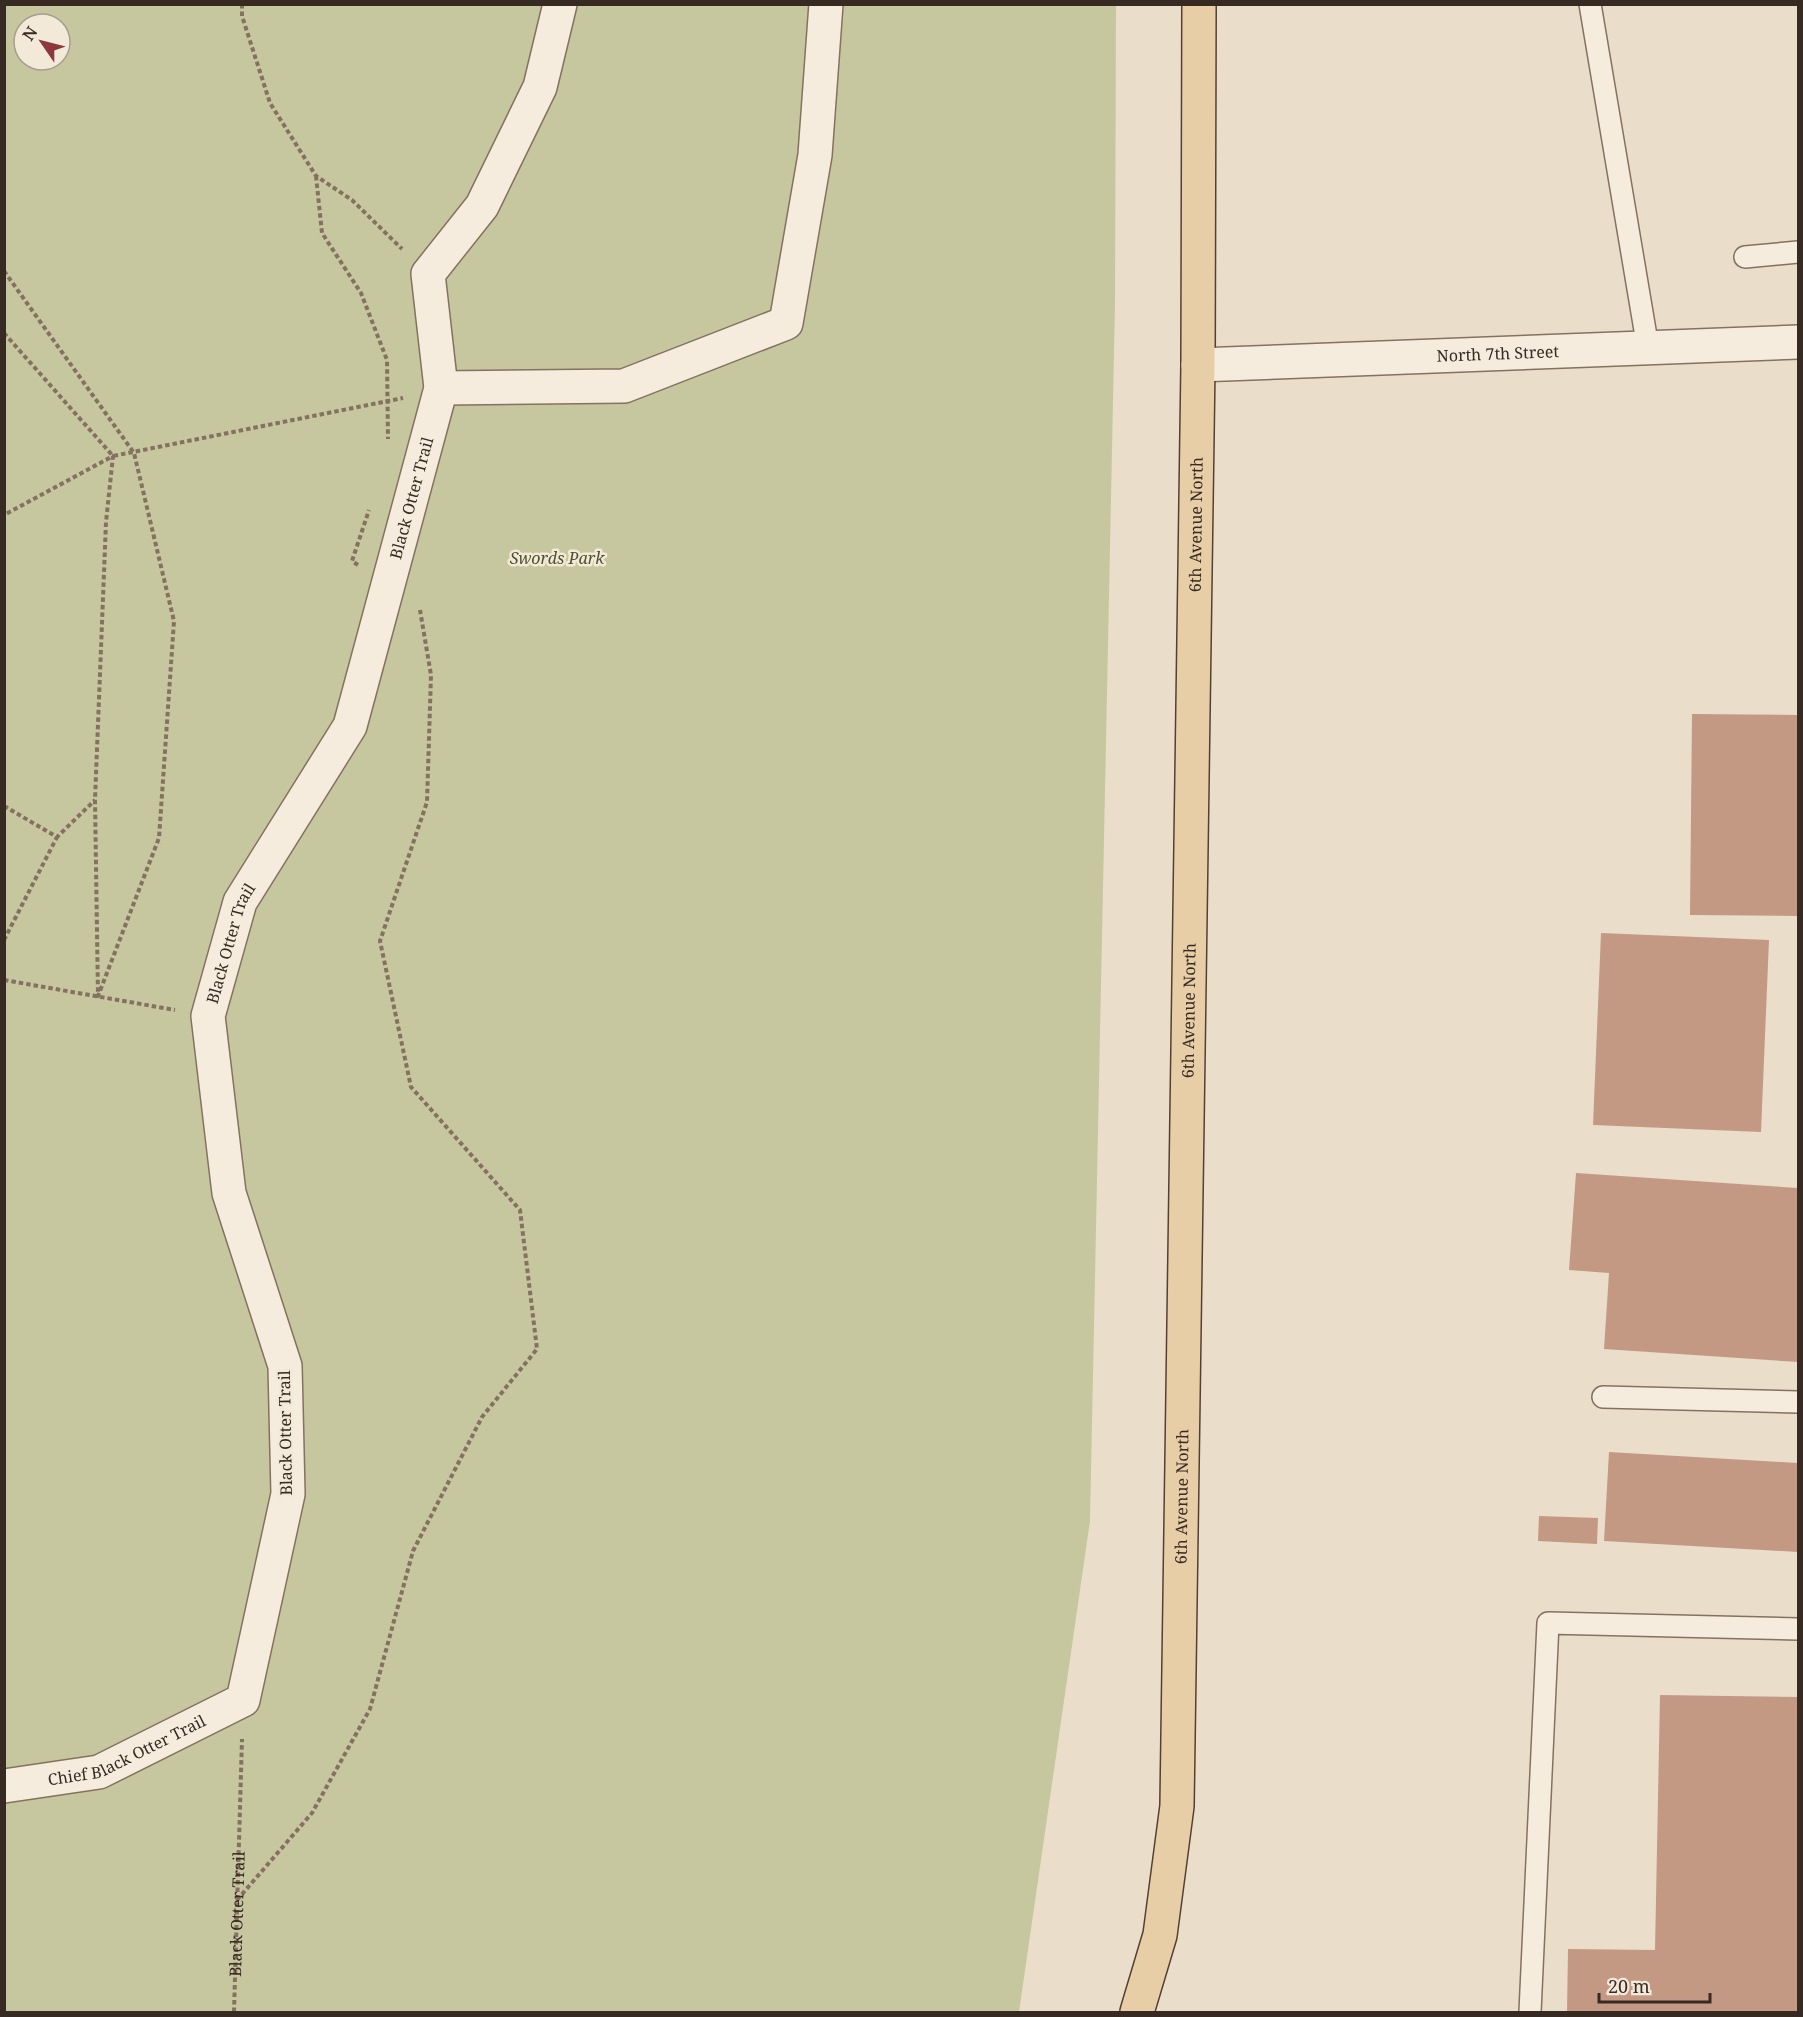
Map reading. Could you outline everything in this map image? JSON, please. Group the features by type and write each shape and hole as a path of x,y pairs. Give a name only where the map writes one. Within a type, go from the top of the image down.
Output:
{"main road":[{"name":"6th Avenue North","path":"1137,2013 1160,1935 1177,1806 1198,365 1199,4"}],"street":[{"path":"428,274 483,206 540,87 560,4"},
{"path":"441,388 624,386 786,323 814,155 826,4"},
{"name":"Black Otter Trail","path":"243,1700 288,1494 285,1366 228,1193 208,1016 240,902 350,726 441,388 428,274"},
{"name":"North 7th Street","path":"1198,365 1798,342"},
{"name":"Chief Black Otter Trail","path":"4,1786 99,1772 243,1700"}],"lane":[{"path":"1590,4 1648,348"},
{"path":"1745,257 1798,252"},
{"path":"1603,1397 1798,1402"},
{"path":"1530,2013 1548,1623 1798,1629"}],"path":[{"path":"242,4 242,16 270,103 316,176 352,200 428,274"},
{"path":"316,176 322,232 361,293 387,360 388,441"},
{"path":"4,271 134,453 174,621 159,838 98,996"},
{"path":"4,333 113,456 106,522 95,800 98,996"},
{"path":"4,514 113,456 388,402 441,388"},
{"path":"237,1900 312,1813 370,1709 413,1551 482,1417 537,1349 520,1210 411,1087 380,941 427,802 431,675 417,595 386,586 352,561 364,520 373,501"},
{"path":"4,940 57,837 95,800"},
{"path":"4,806 57,837"},
{"path":"4,980 208,1016"},
{"name":"Black Otter Trail","path":"234,2013 243,1700"}],"green space":[{"name":"Swords Park","path":"5,5 1116,5 1115,304 1090,1521 1019,2012 5,2012"}],"building":[{"path":"1692,714 1798,715 1798,916 1690,915"},
{"path":"1601,933 1769,940 1761,1132 1593,1125"},
{"path":"1576,1173 1798,1188 1798,1362 1604,1349 1609,1273 1569,1270"},
{"path":"1609,1452 1798,1463 1798,1552 1604,1541"},
{"path":"1539,1516 1598,1518 1597,1544 1538,1541"},
{"path":"1660,1695 1798,1697 1798,2012 1567,2012 1568,1949 1655,1950"}]}
